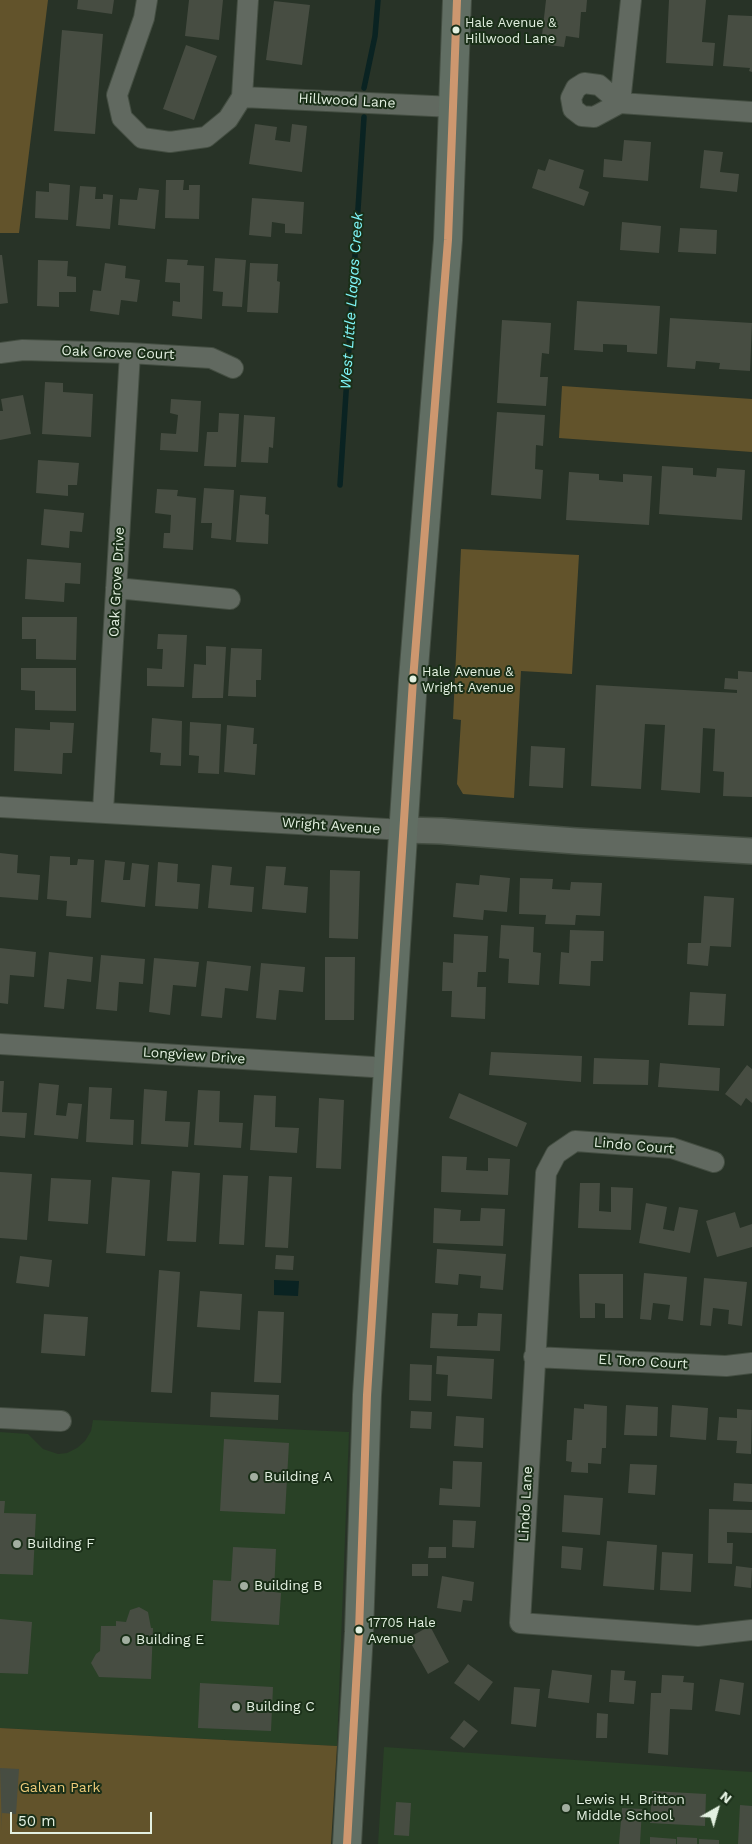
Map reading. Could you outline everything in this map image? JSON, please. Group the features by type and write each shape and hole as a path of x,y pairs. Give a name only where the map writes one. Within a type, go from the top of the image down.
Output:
{"main road":[{"path":"347,1844 359,1632 367,1396 413,680 448,240 457,0"}],"street":[{"path":"147,0 144,18 118,95 122,118 142,138 170,142 206,137 228,119 242,96 248,0"},
{"path":"631,0 620,104 752,112"},
{"name":"Hillwood Lane","path":"242,96 453,107"},
{"name":"Oak Grove Court","path":"0,354 23,350 130,353 211,358 233,368"},
{"name":"Oak Grove Drive","path":"102,812 130,353"},
{"path":"116,588 230,599"},
{"name":"Wright Avenue","path":"0,807 441,831 586,842 752,851"},
{"name":"Longview Drive","path":"0,1044 389,1068"},
{"name":"Lindo Court","path":"556,1154 576,1141 672,1148 714,1162"},
{"name":"Lindo Lane","path":"556,1154 546,1172 520,1623 698,1636 726,1635 752,1630"},
{"name":"El Toro Court","path":"534,1357 726,1366 752,1363"},
{"path":"0,1418 61,1421"}],"shaded area":[{"path":"93,1420 349,1432 337,1746 0,1728 0,1432 28,1434 43,1449 58,1454 67,1453 85,1441 91,1431"},
{"name":"Lewis H. Britton Middle School","path":"384,1747 752,1772 752,1844 378,1844"}],"green space":[{"path":"0,0 48,0 19,233 0,233"},
{"path":"562,386 752,399 752,452 559,438"},
{"path":"461,549 579,555 572,674 521,671 514,798 463,794 457,784 461,720 453,719"},
{"name":"Galvan Park","path":"0,1728 337,1746 331,1844 0,1844"}],"water":[{"path":"274,1280 299,1281 298,1296 274,1295"}],"building":[{"path":"78,0 114,0 112,14 77,9"},
{"path":"189,0 223,0 219,40 185,36"},
{"path":"546,0 587,0 586,12 581,12 579,38 566,36 564,47 541,44"},
{"path":"669,0 706,0 702,42 715,43 713,66 666,63"},
{"path":"274,1 310,5 302,65 266,60"},
{"path":"728,15 752,16 752,72 749,71 750,68 723,66"},
{"path":"62,30 103,34 95,134 54,131"},
{"path":"186,45 217,56 194,120 163,109"},
{"path":"255,124 277,127 275,140 290,142 292,124 307,126 302,172 249,164"},
{"path":"624,140 651,142 648,181 603,177 604,159 622,161"},
{"path":"704,150 723,152 720,172 739,174 737,192 700,188"},
{"path":"549,159 584,170 579,188 589,192 584,206 532,188 538,169 545,171"},
{"path":"166,180 184,180 183,190 189,190 189,185 200,185 199,219 165,218"},
{"path":"49,183 70,185 68,220 35,218 36,191 49,192"},
{"path":"80,186 96,187 95,199 103,199 103,194 113,195 110,229 76,226"},
{"path":"139,188 159,190 155,229 118,225 120,199 137,200"},
{"path":"252,198 304,202 302,234 285,233 285,224 272,222 271,237 249,235"},
{"path":"622,222 661,226 659,253 620,250"},
{"path":"680,228 717,230 716,254 678,252"},
{"path":"0,255 2,255 8,303 0,304"},
{"path":"215,258 246,260 242,307 222,306 223,292 213,291"},
{"path":"167,259 188,260 187,265 204,266 202,319 172,316 173,301 180,302 180,283 165,282"},
{"path":"38,260 68,261 67,276 76,277 76,292 59,292 59,307 37,306"},
{"path":"105,263 126,266 125,278 140,280 137,302 121,300 119,315 90,311 93,290 101,291"},
{"path":"250,263 278,264 277,281 280,282 278,313 247,312"},
{"path":"577,301 660,306 657,354 627,352 627,345 603,344 603,352 574,350"},
{"path":"670,318 752,323 750,371 719,369 720,363 696,361 695,369 667,367"},
{"path":"502,320 551,323 549,354 542,353 540,377 548,377 546,406 497,403"},
{"path":"45,382 63,383 63,392 93,394 91,437 42,434"},
{"path":"23,395 31,434 0,440 0,411 3,411 1,399"},
{"path":"171,399 201,401 198,452 160,450 161,433 176,434 178,415 170,413"},
{"path":"497,412 545,415 543,446 536,445 535,469 543,470 541,499 491,495"},
{"path":"219,413 239,414 236,467 204,466 207,432 218,432"},
{"path":"244,415 275,417 273,448 269,447 268,463 241,462"},
{"path":"38,460 79,463 77,485 68,485 68,496 36,493"},
{"path":"662,466 693,468 693,475 716,477 717,468 745,470 742,520 659,514"},
{"path":"569,472 599,474 599,480 623,482 623,474 652,476 649,525 566,520"},
{"path":"204,488 234,490 231,540 211,538 212,523 201,523"},
{"path":"157,489 178,490 177,496 196,498 193,550 163,548 164,533 170,533 171,515 155,513"},
{"path":"240,495 266,497 265,514 269,515 268,544 236,542"},
{"path":"44,509 84,513 82,532 70,531 69,548 41,545"},
{"path":"27,559 81,563 80,584 65,583 64,602 25,599"},
{"path":"22,617 77,617 76,660 36,659 36,639 22,639"},
{"path":"158,634 187,635 184,687 147,686 147,668 162,669 163,649 157,649"},
{"path":"206,646 226,647 223,698 192,698 194,664 206,665"},
{"path":"231,648 262,649 261,680 256,680 256,697 228,696"},
{"path":"21,668 76,668 76,711 35,710 35,691 21,690"},
{"path":"738,671 752,672 752,797 723,796 724,772 713,771 715,729 703,728 700,793 661,790 665,725 645,724 641,789 591,786 596,685 737,693 737,690 724,689 725,678 738,679"},
{"path":"152,718 182,721 181,766 160,765 161,753 150,752"},
{"path":"50,722 74,723 72,753 63,753 62,774 14,771 15,728 50,730"},
{"path":"190,722 221,724 219,774 198,773 199,756 189,755"},
{"path":"227,725 254,728 253,744 257,744 255,775 224,772"},
{"path":"531,746 565,748 563,788 529,786"},
{"path":"0,853 18,855 17,873 40,875 38,900 0,897"},
{"path":"50,856 70,857 70,865 77,865 78,859 94,860 91,918 66,916 67,901 47,899"},
{"path":"105,860 125,862 123,880 130,880 132,863 149,865 145,907 101,902"},
{"path":"158,862 178,864 177,882 200,884 198,909 155,906"},
{"path":"212,865 232,867 230,885 254,887 252,912 208,908"},
{"path":"266,866 286,867 284,885 308,887 306,913 262,909"},
{"path":"330,870 360,871 358,939 329,938"},
{"path":"480,875 510,878 507,912 484,910 483,920 453,917 456,883 479,885"},
{"path":"520,878 553,879 552,889 570,890 571,882 602,883 600,916 576,915 575,925 545,924 546,915 519,914"},
{"path":"704,896 734,898 731,947 710,946 708,966 687,964 688,943 701,943"},
{"path":"501,925 534,927 533,952 541,953 539,985 508,983 509,959 499,958"},
{"path":"570,930 604,931 603,961 591,961 590,986 559,984 561,952 569,953"},
{"path":"454,934 488,936 486,972 478,972 477,987 486,987 485,1019 451,1017 452,991 442,991 443,962 453,963"},
{"path":"0,948 36,952 34,977 10,975 8,1004 0,1003"},
{"path":"49,952 93,957 91,982 67,979 64,1009 44,1007"},
{"path":"101,955 145,959 143,984 119,982 117,1011 96,1009"},
{"path":"325,957 355,957 354,1020 325,1020"},
{"path":"154,958 199,962 196,987 173,985 170,1015 149,1012"},
{"path":"207,961 251,966 248,991 225,988 222,1018 201,1016"},
{"path":"261,963 305,967 303,992 279,990 276,1020 256,1018"},
{"path":"690,992 726,994 724,1026 688,1025"},
{"path":"491,1052 582,1056 581,1082 489,1075"},
{"path":"594,1058 649,1060 648,1085 593,1084"},
{"path":"660,1063 720,1068 719,1091 658,1087"},
{"path":"747,1065 752,1069 752,1103 746,1098 741,1106 725,1094"},
{"path":"0,1081 4,1081 2,1112 27,1113 25,1138 0,1136"},
{"path":"39,1083 59,1085 56,1115 66,1116 68,1103 82,1104 78,1139 34,1135"},
{"path":"89,1087 112,1088 110,1119 134,1120 133,1145 86,1142"},
{"path":"144,1089 167,1091 165,1121 190,1122 188,1147 141,1144"},
{"path":"198,1090 220,1091 219,1122 243,1123 241,1148 194,1145"},
{"path":"459,1093 527,1123 517,1147 449,1118"},
{"path":"254,1095 276,1096 275,1127 299,1128 297,1153 250,1150"},
{"path":"319,1098 344,1100 341,1169 316,1168"},
{"path":"442,1156 467,1157 466,1170 488,1171 488,1158 510,1159 508,1195 441,1192"},
{"path":"172,1171 200,1173 196,1242 167,1241"},
{"path":"0,1172 32,1174 27,1240 0,1238"},
{"path":"223,1175 248,1176 244,1245 219,1244"},
{"path":"269,1176 292,1177 288,1248 265,1247"},
{"path":"112,1177 150,1180 145,1256 106,1253"},
{"path":"51,1178 91,1180 88,1224 48,1221"},
{"path":"580,1183 600,1183 599,1211 611,1212 611,1187 633,1188 631,1230 578,1228"},
{"path":"646,1203 667,1207 663,1229 674,1231 679,1207 698,1210 690,1253 639,1243"},
{"path":"434,1208 461,1210 460,1221 480,1221 481,1208 505,1209 503,1246 433,1243"},
{"path":"735,1212 740,1228 752,1224 752,1247 717,1257 706,1221"},
{"path":"437,1249 506,1254 503,1290 480,1288 481,1276 459,1274 458,1285 435,1283"},
{"path":"276,1255 294,1256 293,1270 275,1269"},
{"path":"20,1256 52,1260 49,1287 16,1283"},
{"path":"159,1270 180,1272 172,1393 151,1392"},
{"path":"644,1273 687,1277 683,1321 668,1319 670,1305 653,1303 651,1320 640,1319"},
{"path":"579,1274 623,1274 623,1318 605,1318 605,1304 595,1303 595,1318 580,1318"},
{"path":"704,1278 747,1282 742,1326 728,1324 729,1310 713,1308 711,1326 700,1325"},
{"path":"200,1291 242,1294 240,1330 197,1327"},
{"path":"258,1311 284,1312 281,1383 254,1382"},
{"path":"432,1313 458,1314 457,1326 477,1326 478,1313 502,1314 500,1351 430,1348"},
{"path":"44,1314 88,1317 85,1356 41,1353"},
{"path":"437,1356 494,1359 492,1399 447,1396 448,1375 436,1374"},
{"path":"410,1364 432,1365 431,1401 409,1400"},
{"path":"211,1392 279,1395 278,1420 210,1417"},
{"path":"584,1404 607,1406 606,1448 602,1448 601,1464 588,1463 588,1473 571,1472 572,1462 566,1461 567,1440 572,1440 574,1408 584,1409"},
{"path":"626,1405 658,1407 657,1436 624,1435"},
{"path":"672,1405 708,1408 706,1440 670,1437"},
{"path":"737,1409 752,1410 751,1454 736,1453 737,1441 717,1440 719,1417 737,1418"},
{"path":"411,1411 432,1412 431,1429 410,1428"},
{"path":"456,1416 484,1418 483,1448 454,1446"},
{"name":"Building A","path":"224,1439 289,1443 285,1514 220,1511"},
{"path":"453,1461 482,1462 480,1507 439,1505 440,1488 452,1489"},
{"path":"630,1464 657,1465 655,1495 628,1493"},
{"path":"734,1483 752,1484 752,1502 733,1501"},
{"path":"564,1495 603,1498 600,1535 562,1532"},
{"name":"Building F","path":"0,1501 5,1501 4,1513 36,1514 33,1575 0,1574"},
{"path":"709,1509 752,1510 752,1533 727,1532 727,1543 733,1543 732,1564 708,1563"},
{"path":"453,1520 476,1521 474,1548 452,1547"},
{"path":"607,1541 657,1545 654,1590 603,1586"},
{"path":"562,1546 583,1548 581,1570 561,1568"},
{"name":"Building B","path":"233,1547 276,1549 274,1592 281,1593 279,1625 211,1621 213,1580 231,1581"},
{"path":"429,1547 446,1547 446,1558 428,1558"},
{"path":"662,1552 693,1554 691,1592 660,1590"},
{"path":"412,1564 428,1564 428,1576 412,1576"},
{"path":"736,1566 752,1568 751,1588 734,1586"},
{"path":"442,1576 474,1582 472,1601 463,1600 461,1612 437,1608"},
{"name":"Building E","path":"139,1607 148,1612 151,1628 153,1628 151,1679 99,1677 91,1663 100,1651 101,1626 116,1626 116,1621 126,1622 130,1610"},
{"path":"0,1619 32,1622 28,1674 0,1673"},
{"path":"430,1626 449,1662 428,1674 408,1638"},
{"path":"468,1664 493,1682 479,1701 454,1683"},
{"path":"552,1670 592,1675 589,1703 548,1698"},
{"path":"611,1670 625,1671 624,1680 636,1681 634,1704 609,1702"},
{"path":"662,1675 684,1676 683,1682 694,1683 692,1710 670,1709 668,1755 648,1753 651,1693 661,1693"},
{"path":"720,1679 744,1683 740,1715 715,1711"},
{"name":"Building C","path":"200,1683 273,1687 271,1731 198,1728"},
{"path":"514,1687 540,1689 536,1727 511,1724"},
{"path":"597,1713 608,1714 607,1738 596,1738"},
{"path":"464,1720 478,1731 464,1748 450,1738"},
{"path":"0,1768 19,1769 16,1814 2,1813 2,1830"},
{"path":"652,1791 706,1794 705,1826 650,1823"},
{"path":"396,1802 411,1803 409,1836 394,1835"},
{"path":"740,1805 752,1806 752,1844 738,1844"},
{"path":"622,1808 642,1809 640,1844 619,1844"},
{"path":"650,1837 676,1839 676,1844 650,1844"},
{"path":"677,1837 697,1838 697,1844 677,1844"},
{"path":"699,1839 719,1840 719,1844 699,1844"}],"waterway":[{"name":"West Little Llagas Creek","path":"364,88 375,36 378,0"},
{"name":"West Little Llagas Creek","path":"340,485 364,117"}],"transit line":[{"path":"347,1844 359,1632 367,1395 413,680 448,240 457,0"}],"place":[{"name":"Hale Avenue & Hillwood Lane","path":"456,30"},
{"name":"Hale Avenue & Wright Avenue","path":"413,679"},
{"name":"Building A","path":"254,1477"},
{"name":"Building F","path":"17,1544"},
{"name":"Building B","path":"244,1586"},
{"name":"17705 Hale Avenue","path":"359,1630"},
{"name":"Building E","path":"126,1640"},
{"name":"Building C","path":"236,1707"},
{"name":"Lewis H. Britton Middle School","path":"566,1808"}]}
